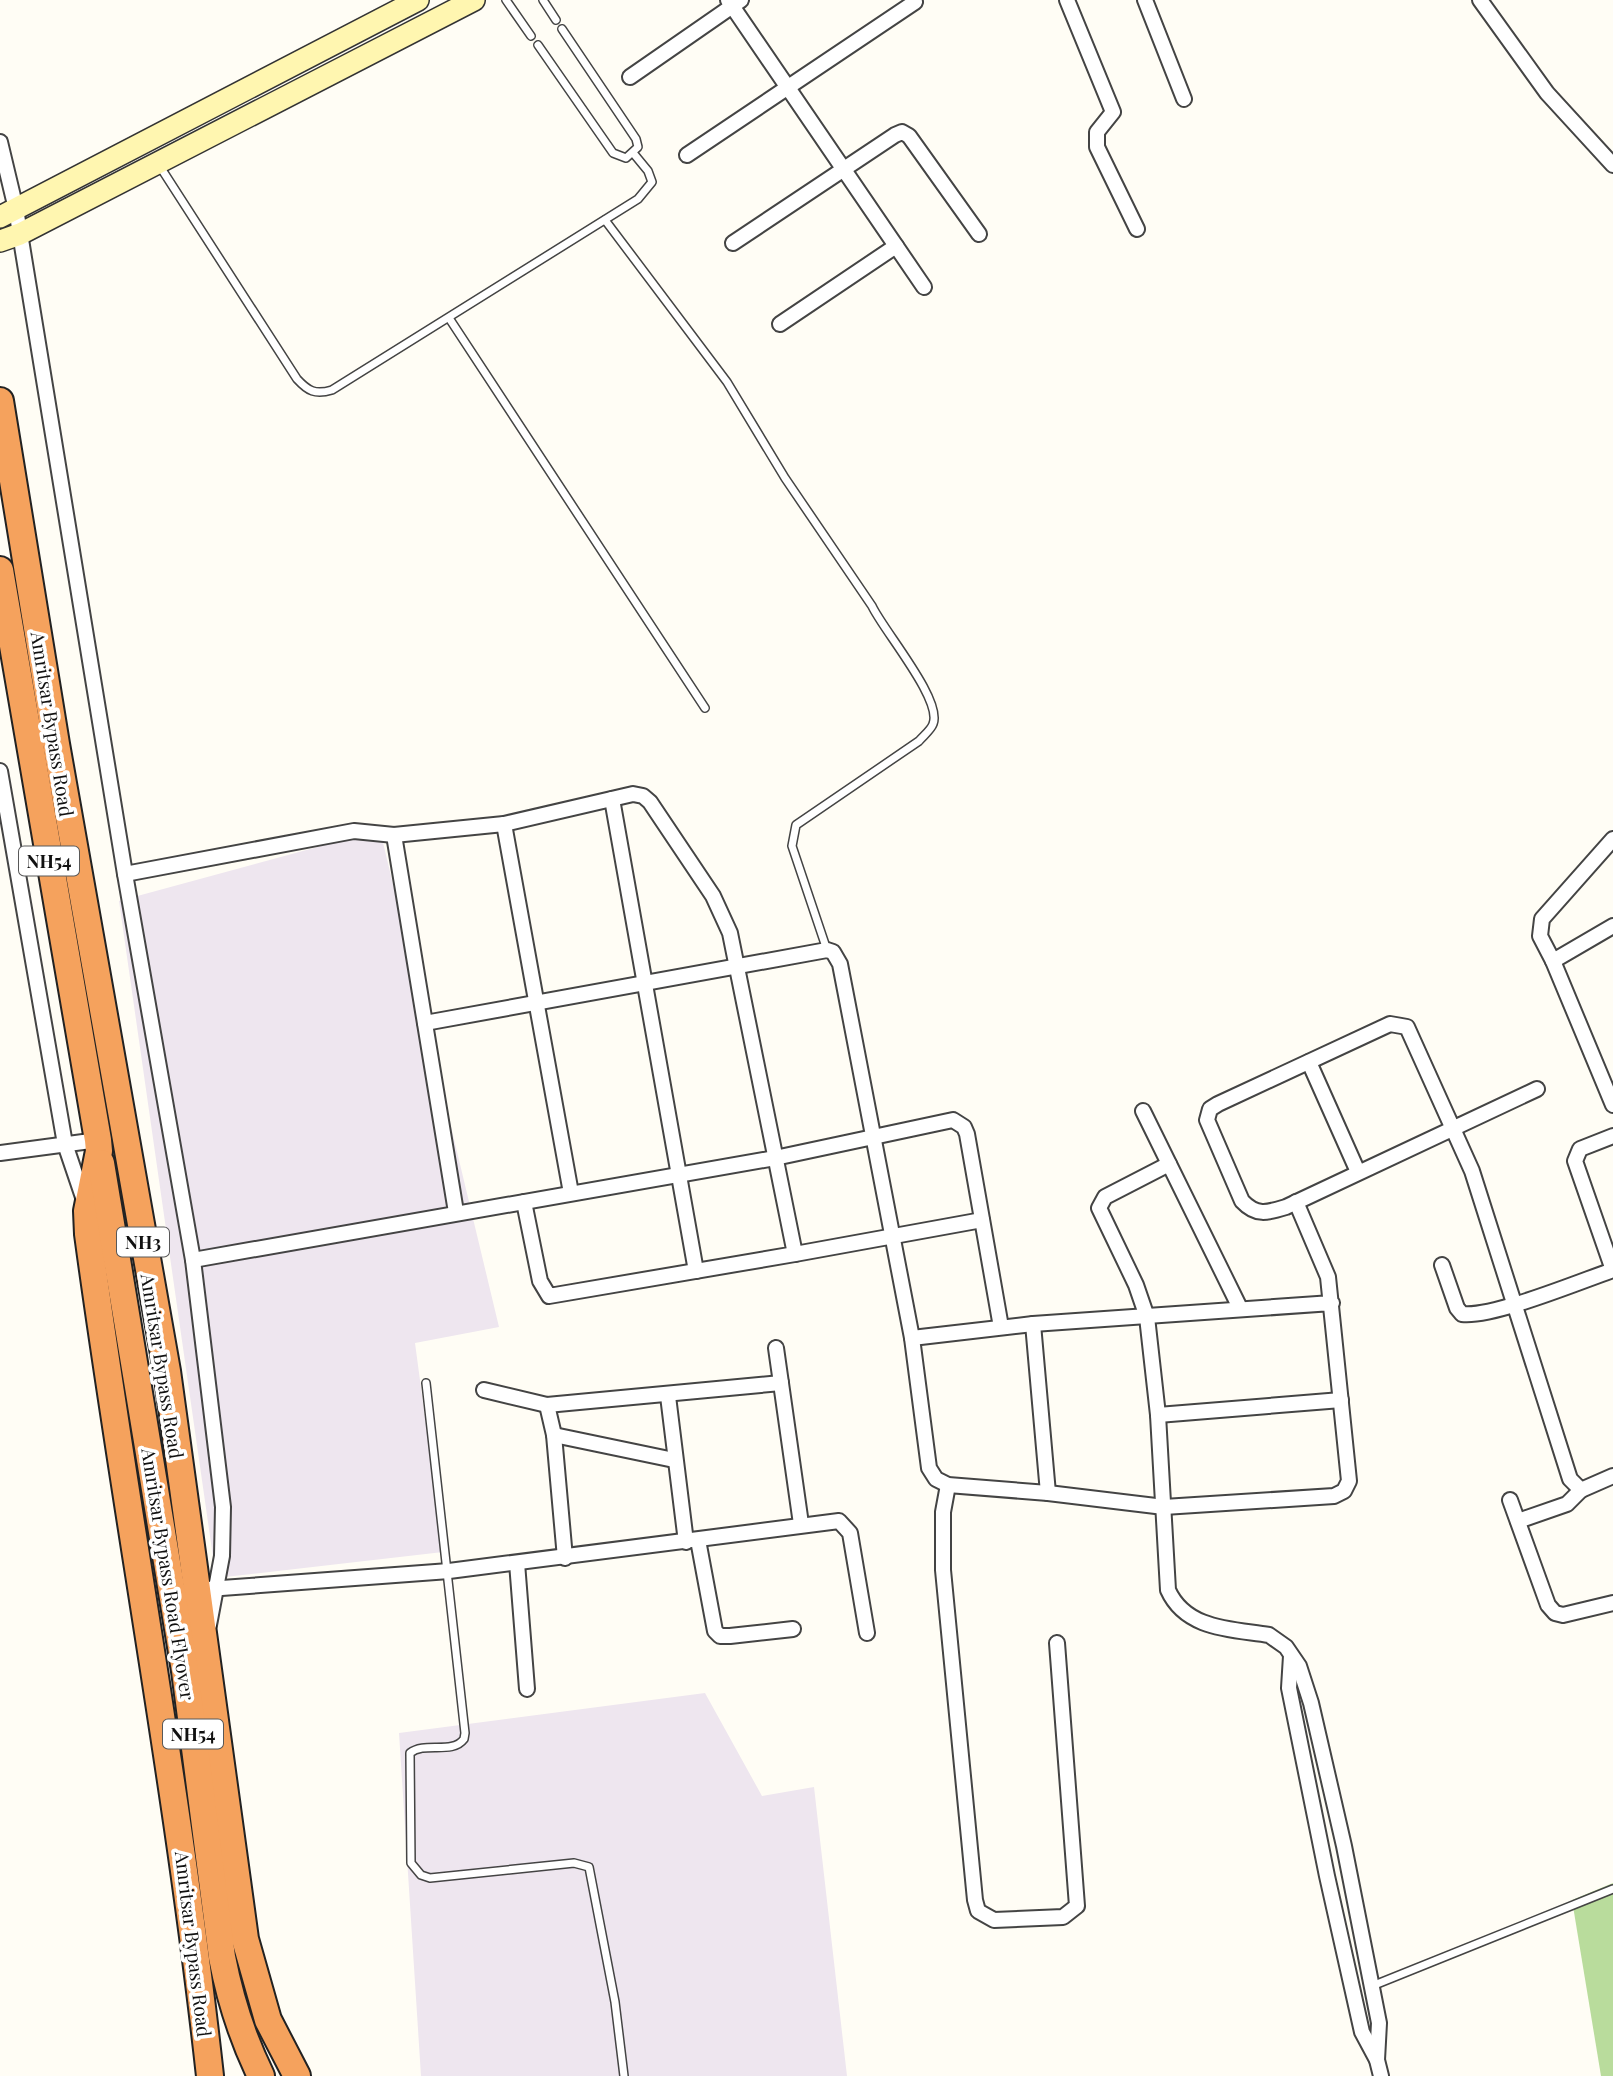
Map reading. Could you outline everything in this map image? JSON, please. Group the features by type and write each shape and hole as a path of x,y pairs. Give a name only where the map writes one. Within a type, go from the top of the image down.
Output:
{"highway":[{"name":"Amritsar Bypass Road","path":"0,401 56,744 206,1589 204,1646 245,1939 268,2020 297,2076"},
{"name":"Amritsar Bypass Road","path":"0,569 99,1146 88,1211 92,1263 194,1931 210,2076"},
{"name":"Amritsar Bypass Road Flyover","path":"99,1146 141,1388 185,1671 225,1969 244,2041 261,2076"}],"street":[{"path":"8,213 418,0"},
{"path":"1067,0 1113,112 1097,132 1097,148 1137,229"},
{"path":"1146,0 1184,99"},
{"path":"1480,0 1547,93 1610,158"},
{"path":"0,241 20,234 467,1"},
{"path":"630,77 733,2 786,86 924,288"},
{"path":"687,155 786,86 915,2"},
{"path":"733,243 902,132 909,136 979,234"},
{"path":"0,142 8,213 20,234 125,874 193,1260 223,1507 206,1589 449,1571 839,1521 846,1525 867,1633"},
{"path":"780,324 896,246"},
{"path":"0,771 65,1144 88,1211"},
{"path":"125,874 354,831 394,835 504,824 633,794 643,796 650,802 721,912 739,967 795,1254"},
{"path":"612,799 696,1271"},
{"path":"504,824 571,1193"},
{"path":"394,835 456,1212"},
{"path":"1613,839 1542,919 1540,936 1613,1105"},
{"path":"1553,961 1613,926"},
{"path":"425,1023 827,950 833,952 840,964 894,1237 912,1338 929,1468 936,1479 948,1485 1048,1493 1164,1507 1334,1496 1344,1491 1349,1481 1332,1303 1319,1252 1296,1202"},
{"path":"1537,1089 1455,1126 1296,1202 1266,1213 1252,1211 1242,1200 1207,1115 1218,1104 1390,1024 1407,1027 1455,1126 1472,1171 1570,1479 1581,1490"},
{"path":"1309,1062 1359,1172"},
{"path":"1143,1111 1240,1308"},
{"path":"193,1260 775,1158 953,1120 959,1122 967,1135 1001,1327"},
{"path":"1442,1265 1457,1308 1462,1314 1514,1304 1613,1270 1575,1161 1580,1149 1613,1136"},
{"path":"0,1153 65,1144 99,1146"},
{"path":"1169,1164 1105,1197 1099,1208 1136,1285 1147,1317 1158,1415 1168,1590 1174,1603 1185,1614 1204,1624 1269,1635 1286,1647 1304,1679 1323,1751 1372,1987 1380,2037 1377,2060"},
{"path":"524,1202 540,1281 549,1296 982,1220"},
{"path":"912,1338 1033,1324 1332,1303"},
{"path":"1033,1324 1048,1493"},
{"path":"776,1348 801,1524"},
{"path":"484,1390 547,1405 668,1396 780,1383"},
{"path":"668,1396 674,1460 715,1631 720,1636 730,1636 793,1629"},
{"path":"1158,1415 1341,1400"},
{"path":"547,1405 554,1435 565,1558"},
{"path":"554,1435 674,1460"},
{"path":"1518,1521 1567,1504 1581,1490 1613,1476"},
{"path":"948,1485 943,1512 943,1570 975,1900 978,1911 994,1920 1063,1917 1077,1906 1057,1643"},
{"path":"1510,1500 1548,1605 1555,1613 1563,1615 1613,1603"},
{"path":"517,1563 527,1689"},
{"path":"1291,1656 1289,1688 1333,1903 1362,2032 1377,2060 1381,2076"}],"lane":[{"path":"506,0 531,36"},
{"path":"542,0 556,20"},
{"path":"538,46 613,153 626,158 634,154 638,147 636,139 562,29"},
{"path":"157,162 306,389 319,394 332,390 449,318 649,190 652,182 648,171 634,154"},
{"path":"605,220 727,382 785,478 872,606 882,627 914,668 934,712 933,724 919,741 796,825 792,846 827,950"},
{"path":"449,318 705,708"},
{"path":"426,1383 449,1571 464,1739 457,1746 420,1748 410,1754 411,1863 421,1875 429,1878 573,1863 589,1867 613,1989 624,2076"},
{"path":"1372,1987 1613,1889"}],"shaded area":[{"path":"380,830 499,1327 415,1343 443,1552 216,1578 119,901"},
{"path":"705,1693 762,1796 814,1787 847,2076 421,2076 399,1733"}],"green space":[{"path":"1613,1883 1613,2076 1601,2076 1572,1900"}]}
